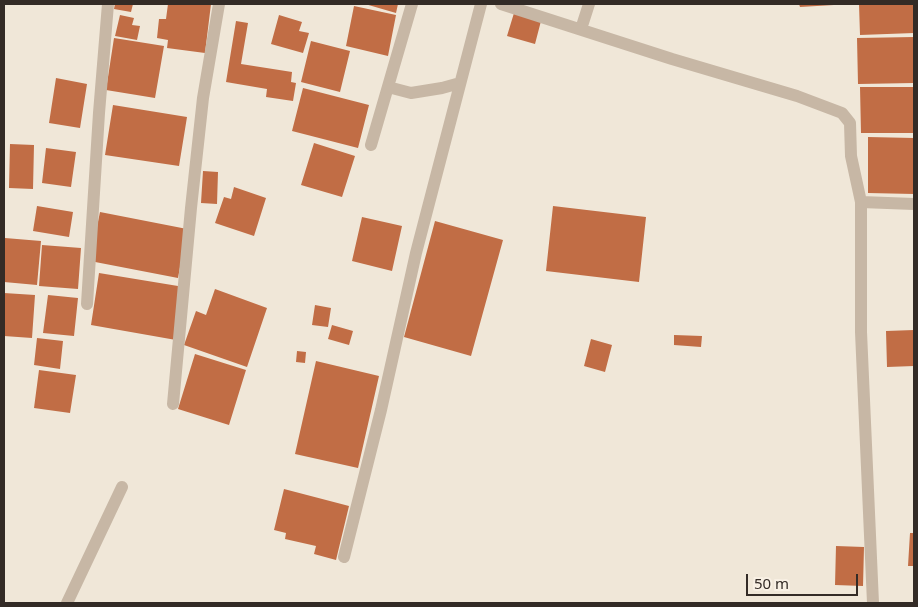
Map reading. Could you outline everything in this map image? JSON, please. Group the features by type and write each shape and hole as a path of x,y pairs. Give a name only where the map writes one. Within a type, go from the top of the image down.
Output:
{"street":[{"path":"87,304 108,4"},
{"path":"173,404 203,98 219,4"},
{"path":"371,145 412,4"},
{"path":"344,557 381,410 416,253 481,4"},
{"path":"501,4 672,59 797,96 842,113 850,123 851,156 861,202 861,332 873,603"},
{"path":"581,30 589,4"},
{"path":"388,87 411,93 460,83"},
{"path":"861,202 914,204"},
{"path":"67,603 122,487"}],"building":[{"path":"115,4 133,4 131,12 114,9"},
{"path":"168,4 211,4 205,53 167,48 168,40 157,38 159,19 166,19"},
{"path":"365,4 398,4 396,13"},
{"path":"799,4 834,4 834,5 800,7"},
{"path":"859,4 914,4 914,33 860,35"},
{"path":"354,6 396,15 388,56 346,46"},
{"path":"514,13 541,21 535,44 507,36"},
{"path":"120,15 134,18 132,25 140,26 137,40 115,36"},
{"path":"279,15 302,22 299,31 309,33 303,53 271,44"},
{"path":"236,21 248,23 241,64 292,72 291,82 296,83 293,101 266,97 267,89 226,82"},
{"path":"914,37 914,83 858,84 857,38"},
{"path":"114,38 164,46 155,98 106,90"},
{"path":"311,41 350,51 340,92 301,82"},
{"path":"56,78 87,84 80,128 49,123"},
{"path":"860,87 914,87 914,133 861,133"},
{"path":"303,88 369,105 358,148 292,131"},
{"path":"113,105 187,117 179,166 105,155"},
{"path":"868,137 914,138 914,194 868,193"},
{"path":"314,143 355,156 342,197 301,185"},
{"path":"10,144 34,145 33,189 9,188"},
{"path":"46,148 76,152 71,187 42,183"},
{"path":"203,171 218,172 217,204 201,203"},
{"path":"234,187 266,198 254,236 215,223 224,197 231,199"},
{"path":"37,206 73,212 69,237 33,231"},
{"path":"553,206 646,217 639,282 546,271"},
{"path":"100,212 187,229 178,278 90,261"},
{"path":"362,217 402,226 392,271 352,261"},
{"path":"435,221 503,240 471,356 404,337"},
{"path":"5,238 41,241 37,285 4,282"},
{"path":"42,245 81,248 78,289 39,286"},
{"path":"99,273 184,287 176,340 91,325"},
{"path":"215,289 267,308 247,367 184,345 196,311 206,315"},
{"path":"4,293 35,295 32,338 4,336"},
{"path":"48,295 78,298 74,336 43,333"},
{"path":"315,305 331,308 328,327 312,325"},
{"path":"332,325 353,331 349,345 328,339"},
{"path":"914,330 914,366 887,367 886,331"},
{"path":"674,335 702,336 701,347 674,345"},
{"path":"37,338 63,341 60,369 34,365"},
{"path":"591,339 612,345 605,372 584,366"},
{"path":"297,351 306,352 305,363 296,362"},
{"path":"195,354 246,370 229,425 178,409"},
{"path":"316,361 379,376 358,468 295,454"},
{"path":"39,370 76,375 70,413 34,408"},
{"path":"284,489 349,506 336,560 314,554 316,546 285,539 286,533 274,530"},
{"path":"910,533 914,533 914,566 908,566"},
{"path":"836,546 864,547 863,586 835,585"}]}
